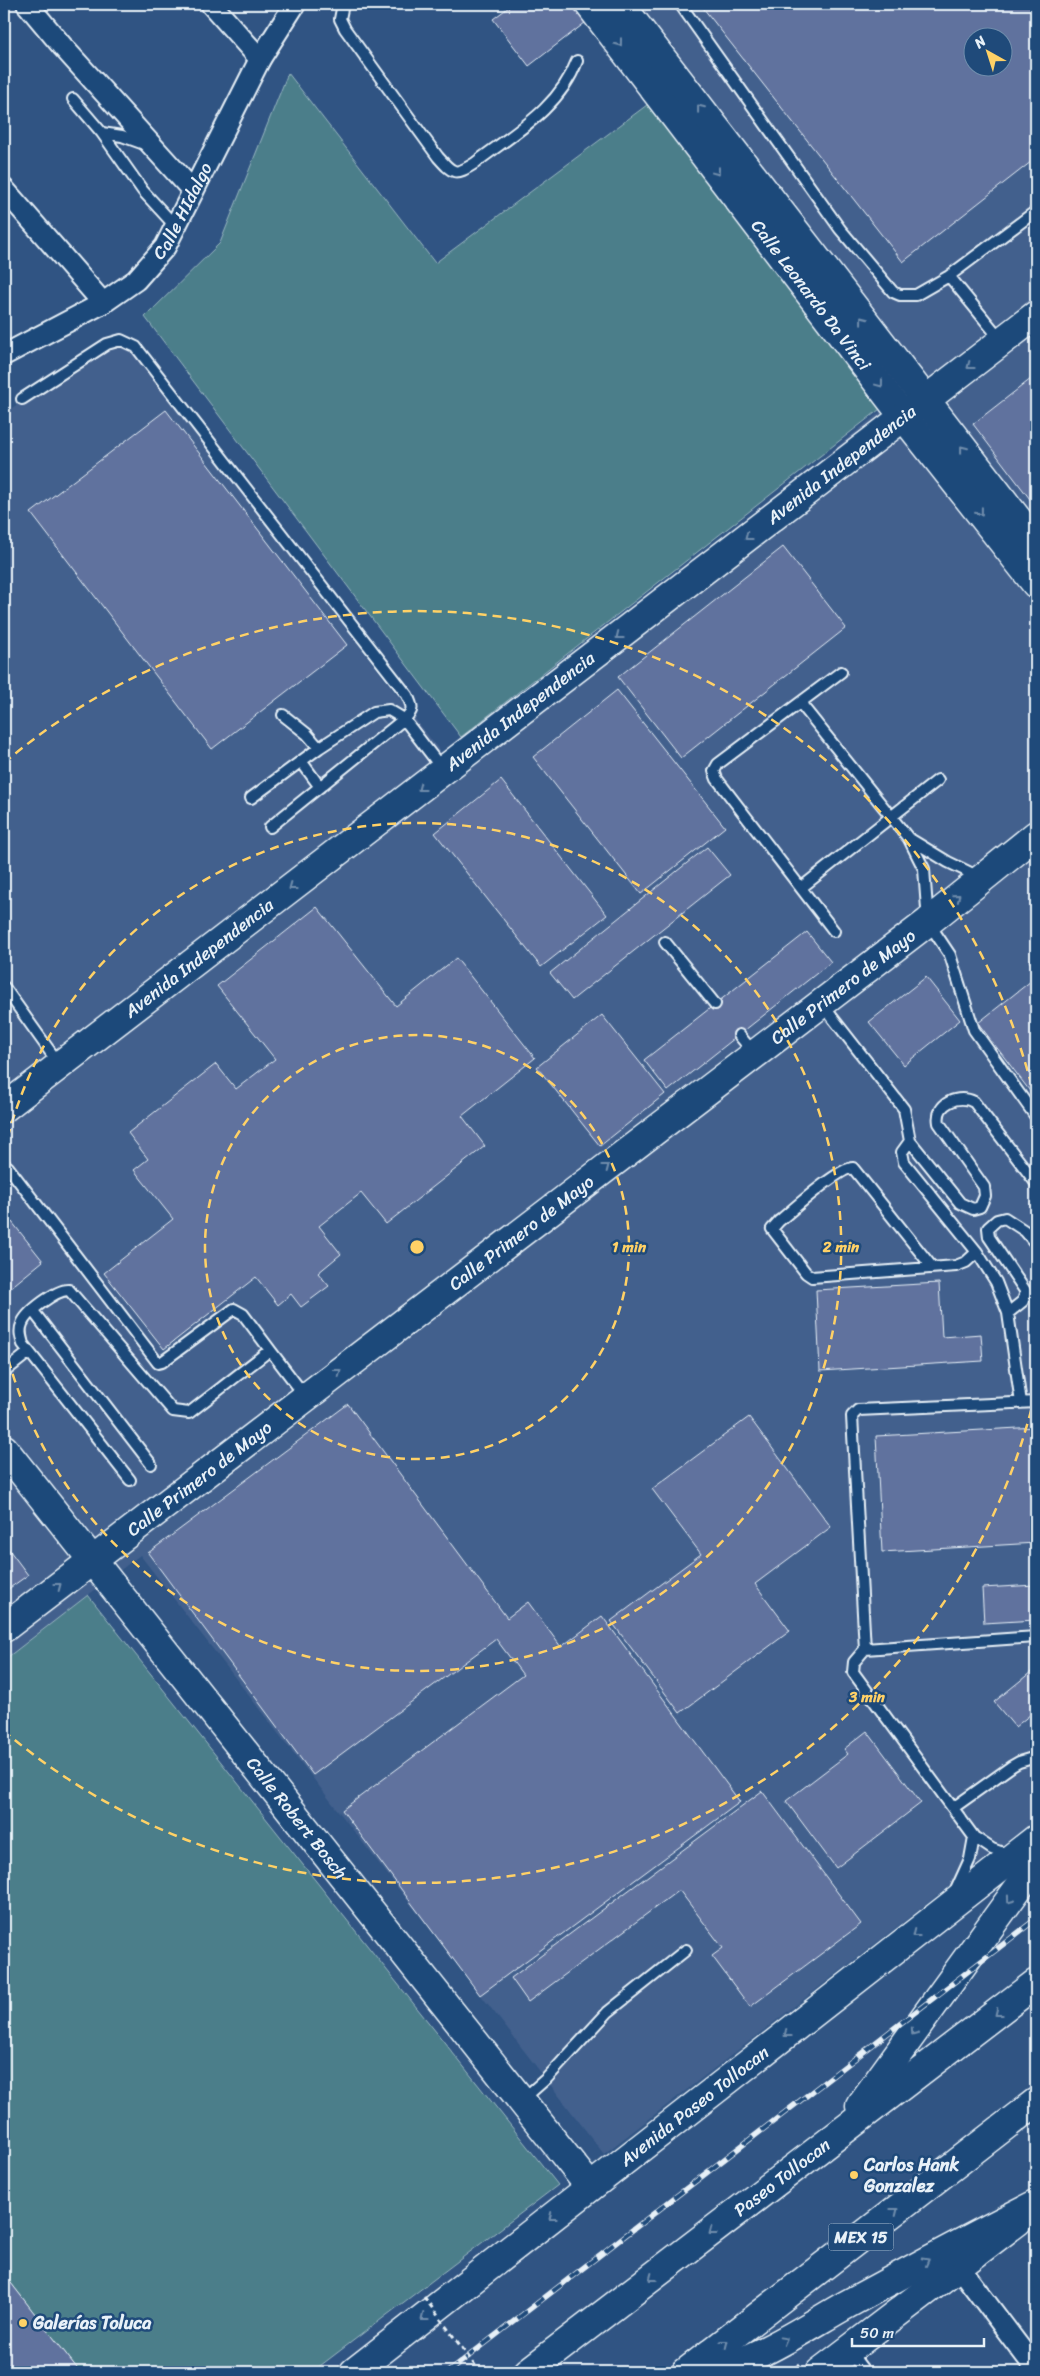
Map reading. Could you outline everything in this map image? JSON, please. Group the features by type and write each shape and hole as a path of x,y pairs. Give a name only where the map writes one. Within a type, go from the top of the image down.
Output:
{"main road":[{"name":"Calle Leonardo Da Vinci","path":"589,4 904,417 1036,584"},
{"name":"Calle Leonardo Da Vinci","path":"620,4 1036,543"},
{"name":"Avenida Independencia","path":"4,1108 1036,315"},
{"name":"Calle Primero de Mayo","path":"4,1628 306,1397 747,1044 821,1003 928,922 1036,835"},
{"name":"Calle Robert Bosch","path":"4,1449 91,1561 590,2187"},
{"name":"Avenida Paseo Tollocan","path":"354,2372 945,1911 1025,1858 1036,1838"},
{"path":"834,2138 875,2088 1036,1865 1025,1858"},
{"name":"Paseo Tollocan","path":"528,2372 1036,1983"},
{"name":"MEX 15","path":"686,2372 1036,2102"},
{"path":"820,2372 1036,2206"},
{"path":"707,2372 742,2361 776,2344 957,2244 1036,2206"}],"street":[{"path":"27,4 192,191"},
{"path":"211,4 260,59"},
{"name":"Calle HIdalgo","path":"6,349 103,302 136,280 165,247 177,228 192,191 260,59 295,4"},
{"path":"4,189 103,302"},
{"path":"959,2267 1036,2369"}],"lane":[{"path":"343,4 340,14 345,30 438,157 454,172 464,171 553,103 570,78 577,61"},
{"path":"680,4 840,228 885,285 900,295 916,295 949,276 1036,211"},
{"path":"73,99 102,133 143,192 177,228"},
{"path":"102,133 122,136 152,146"},
{"path":"949,276 1002,341"},
{"path":"22,399 106,344 121,340 136,347 407,696 413,707 412,713 270,827"},
{"path":"834,931 717,779 714,771 718,764 801,704 841,672"},
{"path":"801,704 909,839 924,869 928,922 950,955 977,1036 1036,1117"},
{"path":"252,798 319,748 374,712 390,710 404,720 443,771"},
{"path":"283,715 307,734 319,748"},
{"path":"301,762 320,787"},
{"path":"802,887 938,780"},
{"path":"909,839 948,862 981,878"},
{"path":"665,942 716,1004"},
{"path":"4,986 59,1064"},
{"path":"821,1003 904,1109 910,1141 960,1203 973,1209 980,1206 985,1196 984,1187 938,1123 938,1118 944,1106 955,1099 968,1098 974,1102 1036,1183"},
{"path":"910,1141 902,1152 904,1162 977,1252 996,1282 1008,1312 1021,1403"},
{"path":"8,1167 158,1363 162,1362 234,1309 243,1314 306,1397"},
{"path":"932,1267 853,1168 848,1168 834,1177 779,1221 772,1229 806,1273 812,1277 932,1267 961,1264 977,1252"},
{"path":"1008,1312 1023,1301 1026,1292 988,1237 988,1228 997,1220 1005,1218 1025,1231 1036,1244"},
{"path":"130,1480 28,1353 20,1334 21,1326 33,1311 60,1290 69,1290 167,1406 173,1411 183,1414 192,1411 270,1350"},
{"path":"33,1311 150,1464"},
{"path":"4,1372 28,1353"},
{"path":"1025,1858 992,1849 974,1837 853,1672 854,1662 865,1649 853,1413 858,1410 1036,1402"},
{"path":"865,1649 1036,1637"},
{"path":"953,1808 1012,1766 1036,1757"},
{"path":"945,1911 963,1877 974,1837"},
{"path":"521,2101 547,2078 608,2012 686,1950"},
{"path":"848,2350 865,2372"}],"path":[{"path":"424,2297 480,2372"}],"shaded area":[{"path":"623,4 1036,4 1036,1819 604,2154 140,1555 4,1660 4,413 122,338 450,764 914,384"}],"green space":[{"path":"288,73 435,263 659,96 889,402 461,737 145,317 220,243"},
{"path":"88,1595 558,2185 312,2372 80,2372 4,2274 4,1660"}],"building":[{"path":"513,4 579,4 590,19 529,66 493,19"},
{"path":"700,4 1036,4 1036,158 903,262"},
{"path":"1036,375 1036,507 973,424"},
{"path":"166,410 347,645 212,749 31,513"},
{"path":"783,547 846,628 681,758 618,677"},
{"path":"617,690 725,827 641,894 533,757"},
{"path":"501,780 607,915 541,967 435,833"},
{"path":"707,847 730,875 572,1000 550,973"},
{"path":"317,907 396,1006 456,958 535,1058 462,1116 485,1146 386,1224 361,1193 319,1226 341,1254 318,1273 329,1286 301,1307 291,1294 278,1305 256,1277 164,1349 104,1273 173,1219 134,1170 148,1159 128,1133 216,1064 236,1089 275,1059 217,986"},
{"path":"807,932 831,962 668,1091 644,1060"},
{"path":"1036,955 1036,971 1029,961"},
{"path":"926,977 960,1020 904,1065 869,1022"},
{"path":"1036,977 1036,1099 978,1023"},
{"path":"602,1015 665,1094 600,1146 537,1067"},
{"path":"12,1222 43,1261 4,1293 4,1229"},
{"path":"939,1283 942,1337 981,1334 983,1361 820,1371 816,1290"},
{"path":"348,1404 507,1618 528,1602 561,1647 602,1616 740,1802 480,1995 342,1810 523,1675 496,1639 313,1775 148,1553"},
{"path":"749,1417 831,1527 755,1584 790,1631 680,1713 611,1621 701,1554 652,1489"},
{"path":"1036,1427 1036,1543 882,1552 876,1436"},
{"path":"4,1543 28,1575 4,1592"},
{"path":"1036,1585 1036,1620 984,1623 982,1588"},
{"path":"1036,1668 1036,1710 1015,1727 994,1702"},
{"path":"867,1731 921,1803 836,1868 786,1801 848,1754 844,1749"},
{"path":"762,1791 861,1924 750,2007 712,1956 723,1948 679,1890 528,2002 511,1978"},
{"name":"Galerías Toluca","path":"4,2274 80,2372 4,2372"}],"railway":[{"path":"448,2372 1036,1919"}],"place":[{"name":"Carlos Hank Gonzalez","path":"854,2175"},
{"name":"Galerías Toluca","path":"23,2323"}]}
